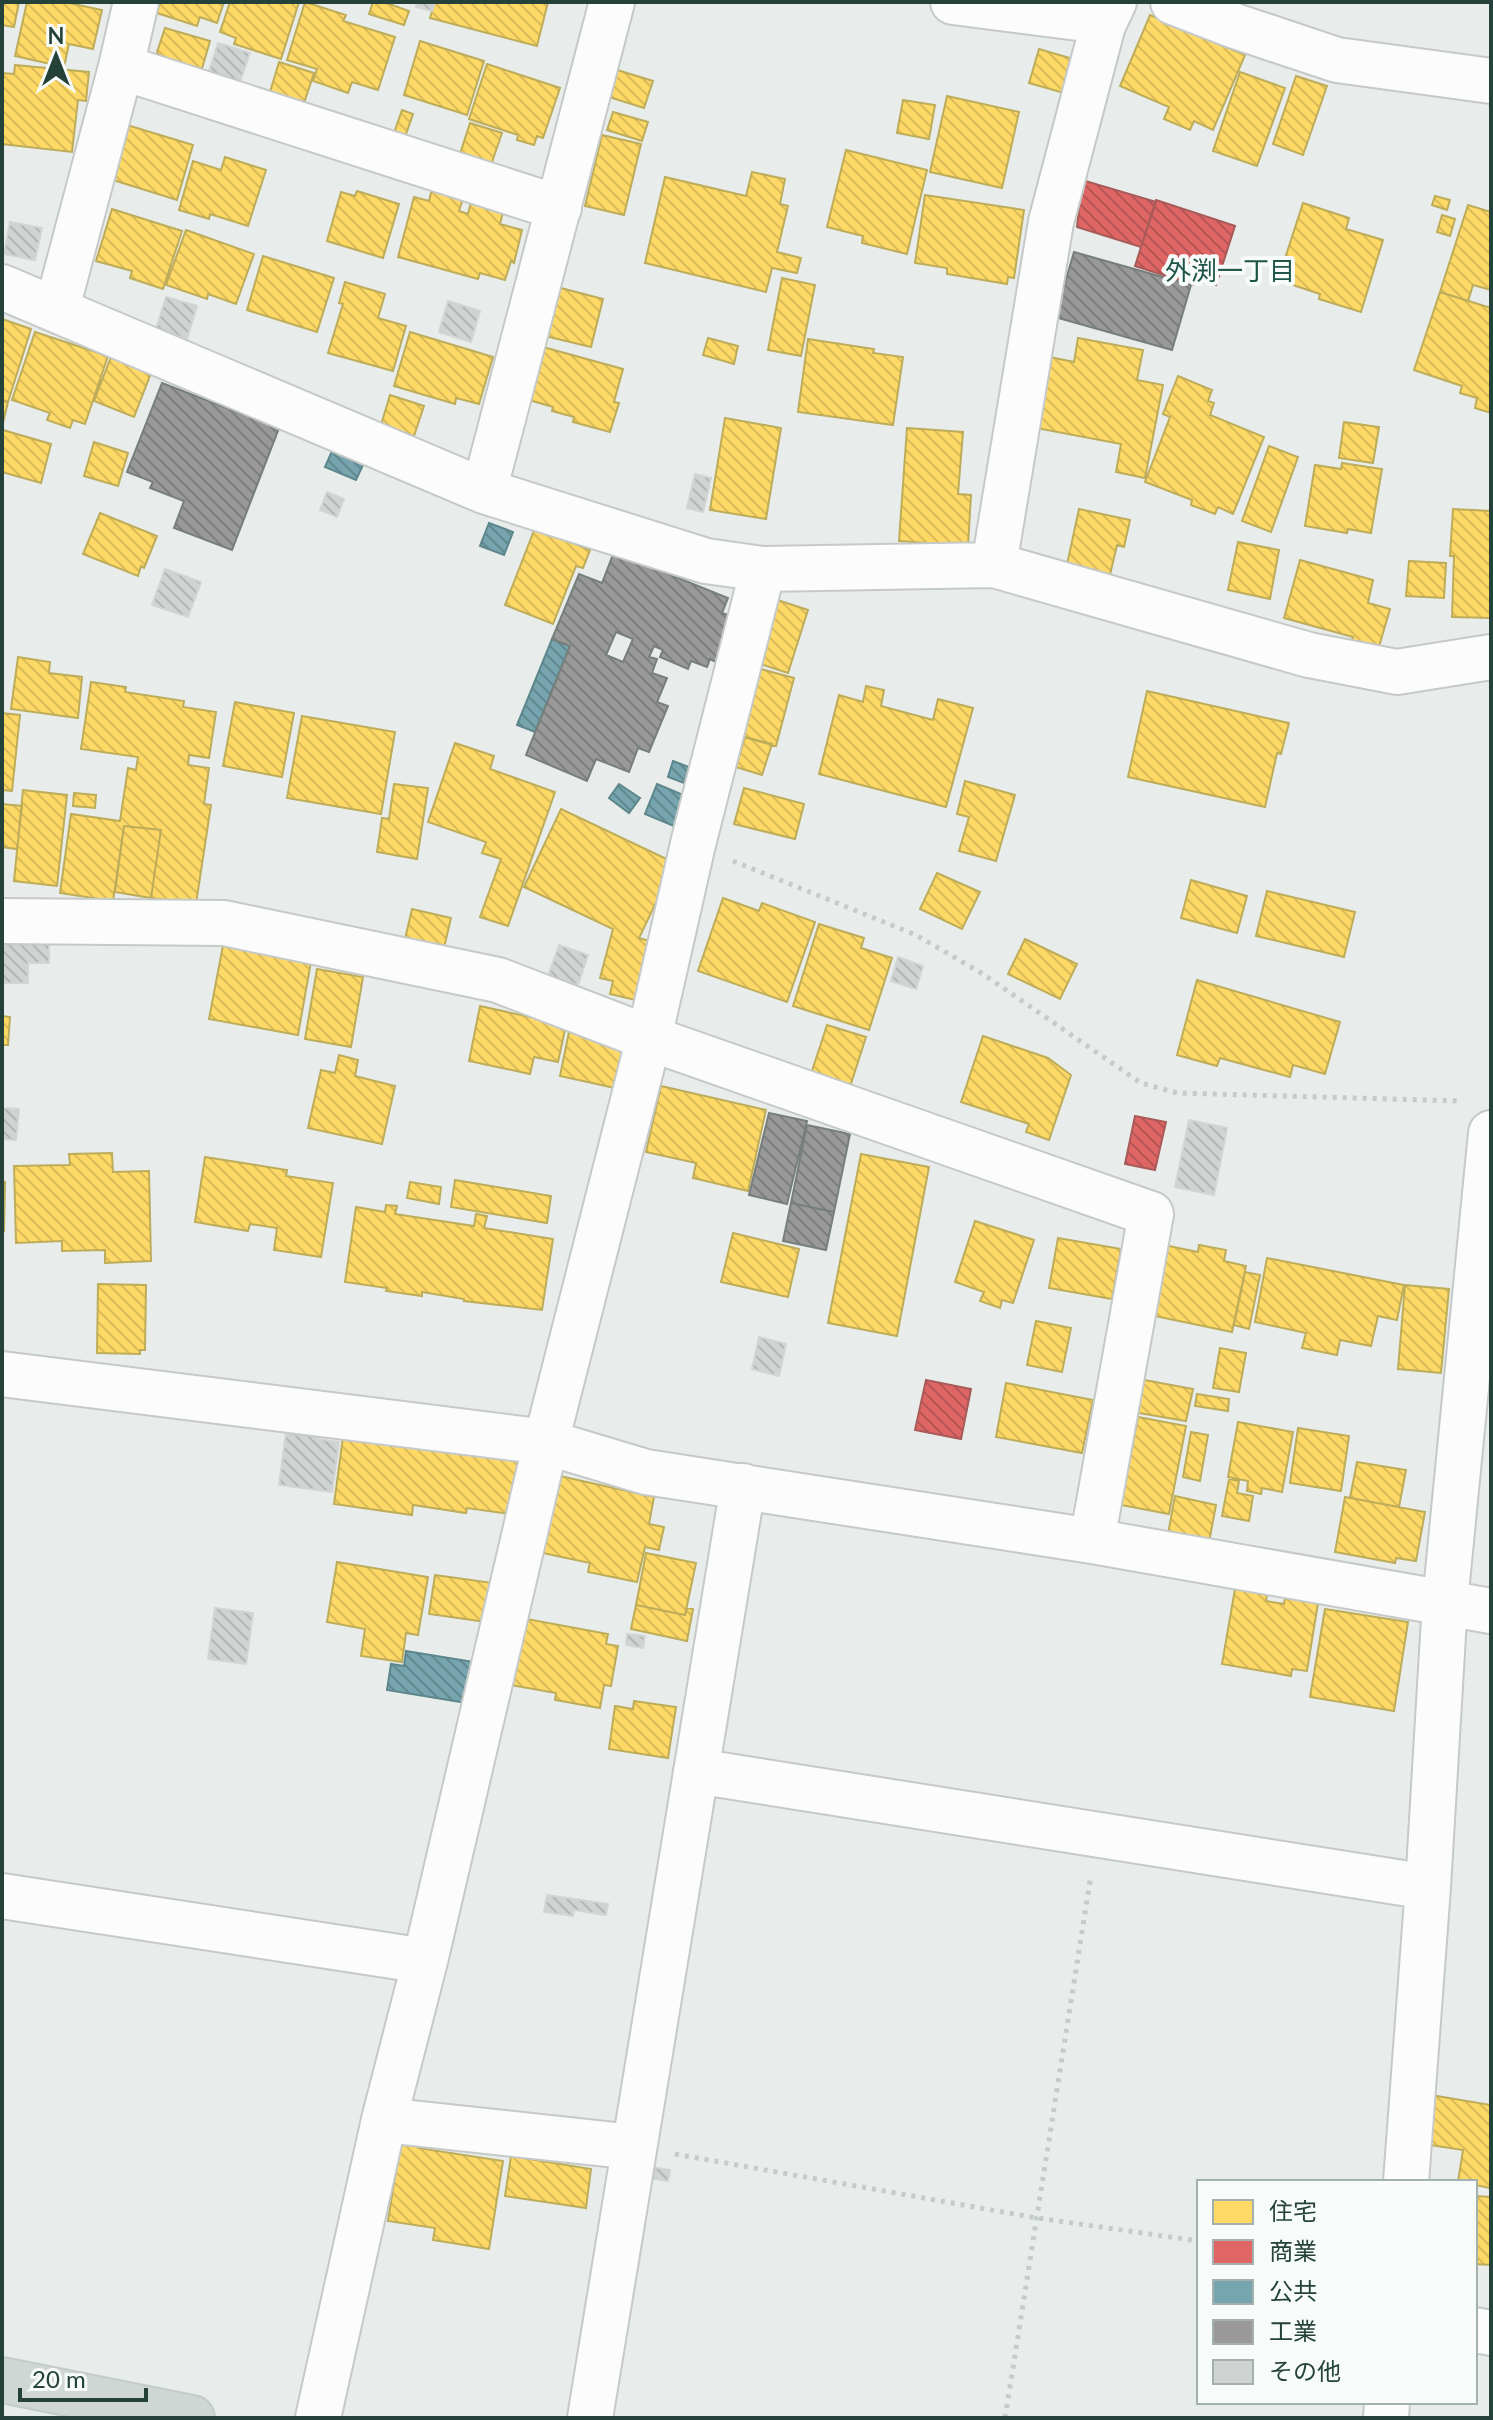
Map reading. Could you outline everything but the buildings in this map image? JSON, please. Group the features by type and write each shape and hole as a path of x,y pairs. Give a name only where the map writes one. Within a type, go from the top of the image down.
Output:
{"main road":[{"path":"2,2380 192,2418"}],"street":[{"path":"57,308 136,2"},
{"path":"484,491 612,2"},
{"path":"953,2 1086,19 1109,14 1051,222 994,565"},
{"path":"1173,2 1337,60 1491,81"},
{"path":"121,67 559,208"},
{"path":"2,287 484,491 706,561 763,569 994,565 1309,655 1397,672 1491,657"},
{"path":"318,2418 384,2120 425,1961 546,1442 649,1038 693,844 763,569"},
{"path":"2,921 224,923 498,980 649,1038 1151,1214 1092,1541"},
{"path":"1406,2180 1445,1602 1483,1117"},
{"path":"2,1374 546,1442 646,1472 1092,1541 1491,1611"},
{"path":"590,2418 743,1486"},
{"path":"696,1771 1428,1887"},
{"path":"2,1896 425,1961"},
{"path":"384,2120 634,2147"}],"path":[{"path":"693,844 916,935 983,974 1141,1083 1177,1093 1483,1117"},
{"path":"1005,2418 1098,1835"},
{"path":"634,2147 1037,2218 1197,2241"}],"district":[{"name":"外渕一丁目","path":"1230,270"}]}
